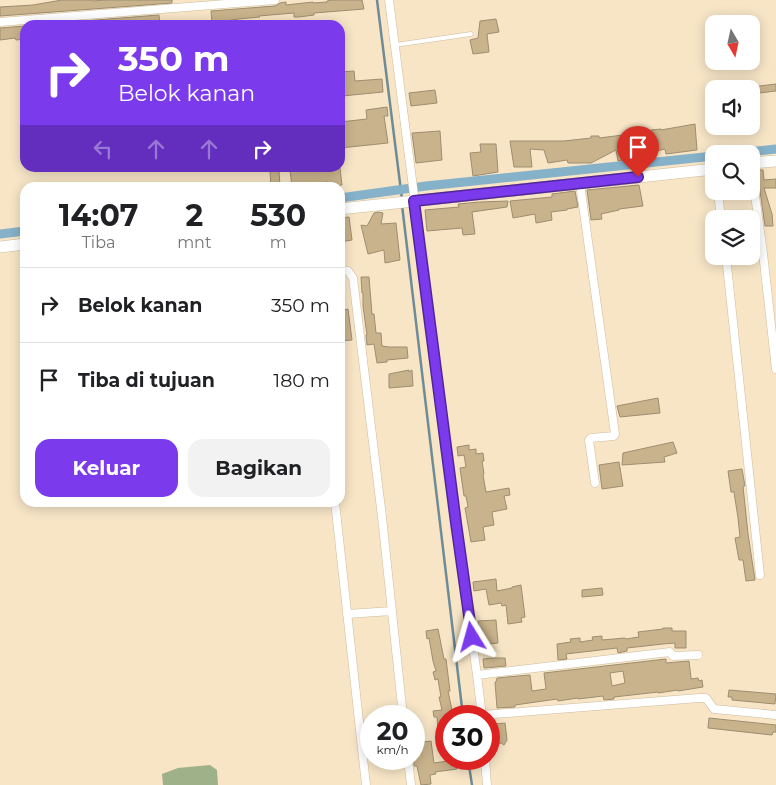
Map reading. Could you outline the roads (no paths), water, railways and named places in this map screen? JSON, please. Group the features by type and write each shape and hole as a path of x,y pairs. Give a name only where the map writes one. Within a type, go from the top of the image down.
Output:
{"street":[{"path":"25,20 275,0"},
{"path":"389,0 413,199 481,705"},
{"path":"0,22 20,20"},
{"path":"760,162 776,161"},
{"path":"345,209 392,204 413,199 580,184 705,170"},
{"path":"580,184 615,434 614,436 591,438 590,440 594,483"},
{"path":"756,200 776,369"},
{"path":"0,247 20,245"},
{"path":"727,265 760,575"},
{"path":"345,271 348,271 353,278 382,517 402,705"},
{"path":"336,507 366,785"},
{"path":"347,614 392,611"},
{"path":"477,675 670,652 673,656 698,655"},
{"path":"500,715 706,698 714,709 776,715"},
{"path":"409,770 411,785"},
{"path":"486,770 487,785"}],"lane":[{"path":"395,45 471,34"}],"waterway":[{"path":"377,0 402,199"},
{"path":"760,151 776,149"},
{"path":"345,197 426,186 705,157"},
{"path":"402,205 462,705"},
{"path":"0,234 20,232"},
{"path":"470,770 472,785"}]}
